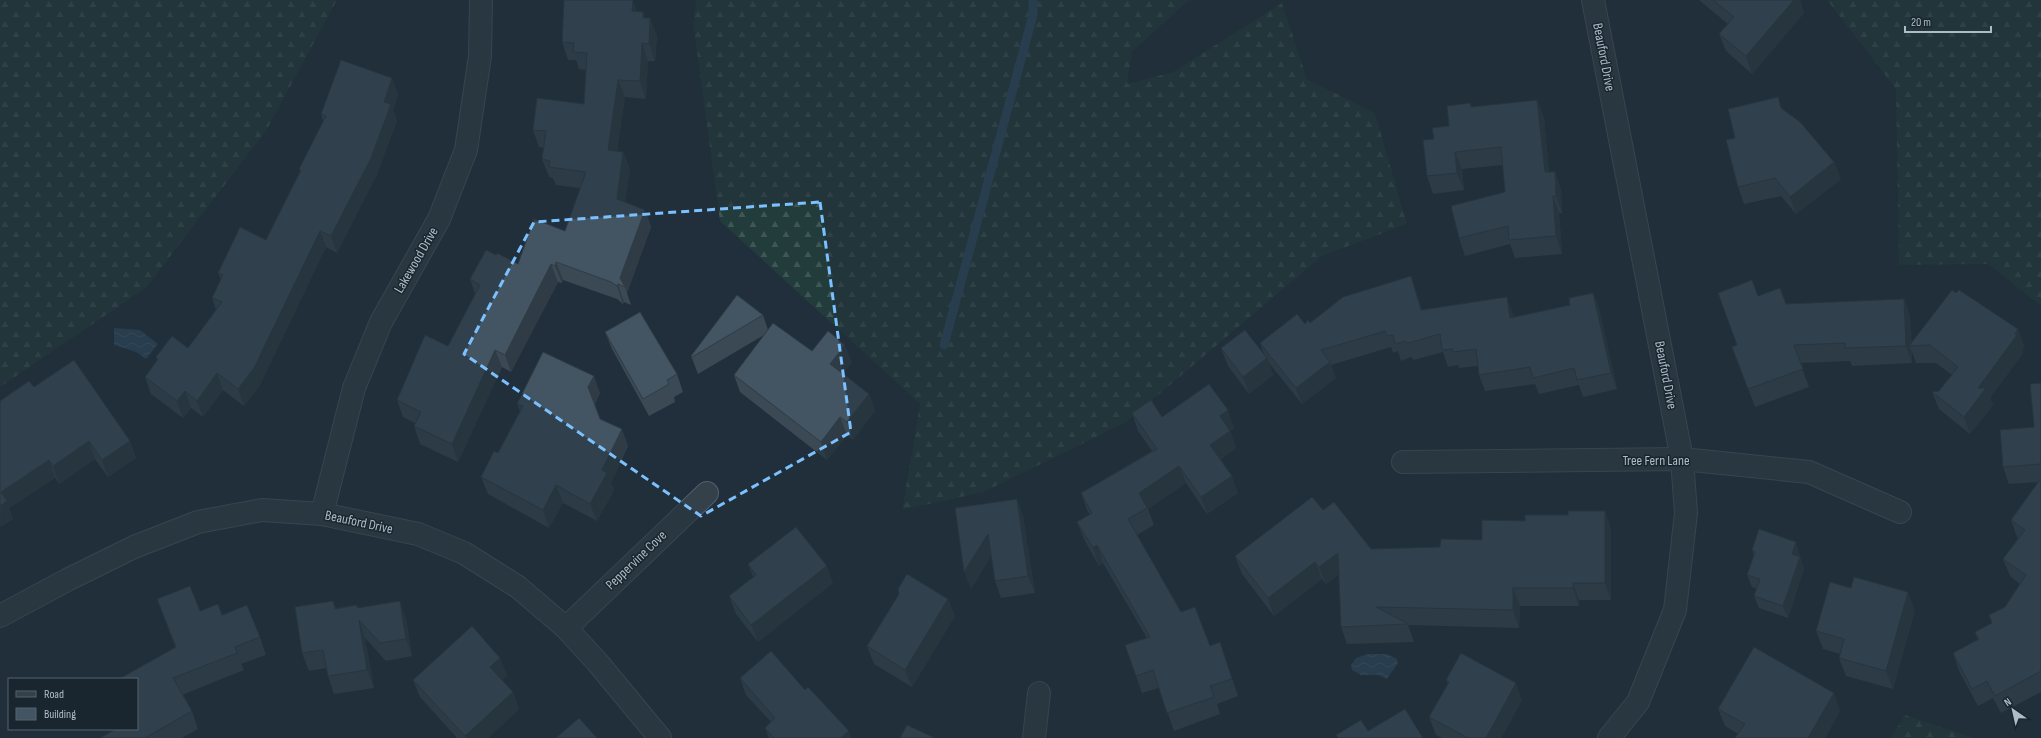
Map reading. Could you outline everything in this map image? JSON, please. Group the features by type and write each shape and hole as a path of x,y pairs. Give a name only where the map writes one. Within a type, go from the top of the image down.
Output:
{"street":[{"name":"Lakewood Drive","path":"322,514 354,388 381,322 439,219 466,150 480,56 481,0"},
{"name":"Beauford Drive","path":"1593,0 1682,459 1686,513 1675,610 1638,702 1609,738"},
{"name":"Tree Fern Lane","path":"1404,462 1682,459 1809,472 1900,512"},
{"name":"Peppervine Cove","path":"566,628 706,493"},
{"name":"Beauford Drive","path":"0,616 67,580 134,548 198,522 262,510 322,514 418,534 464,553 518,587 566,628 598,662 660,738"},
{"path":"1034,738 1038,693"}],"highlighted area":[{"path":"820,202 851,432 701,516 464,354 534,222"}],"green space":[{"path":"0,0 337,0 266,131 146,288 0,387"},
{"path":"696,0 1189,0 1132,52 1127,84 1173,72 1282,3 1307,79 1375,113 1407,224 1322,256 1125,423 984,492 902,510 920,404 720,221 693,23"},
{"path":"1827,0 2041,0 2041,306 1988,264 1899,265 1896,89"},
{"path":"1905,715 1974,738 1891,738"}],"water":[{"path":"114,328 140,330 158,344 146,359 136,352 114,345"},
{"path":"1368,654 1387,654 1397,659 1398,663 1387,679 1378,675 1361,675 1352,670 1351,665 1356,658"}],"building":[{"path":"564,0 633,0 632,11 643,12 643,18 650,18 649,44 642,43 640,81 618,80 608,150 623,152 617,199 645,210 620,278 625,287 618,284 617,286 611,282 556,262 555,266 551,264 505,355 495,350 452,444 414,426 421,412 397,400 425,335 448,346 480,285 470,279 486,250 496,255 497,253 518,264 534,219 565,231 586,172 549,167 550,161 542,159 546,131 533,130 537,98 584,104 587,53 573,52 574,43 562,42"},
{"path":"1713,0 1794,0 1746,56 1719,34 1734,17"},
{"path":"341,60 392,78 384,102 391,104 371,158 331,236 320,231 254,368 238,389 217,373 197,401 185,391 177,401 145,377 158,359 156,357 172,336 188,348 222,302 212,298 223,275 218,273 240,227 266,240 301,170 299,169 326,116 321,114"},
{"path":"1778,97 1781,108 1800,122 1834,162 1790,197 1775,178 1738,187 1726,140 1735,138 1728,109"},
{"path":"1537,100 1545,172 1555,172 1556,196 1553,196 1556,236 1509,240 1508,226 1459,238 1451,206 1505,192 1501,147 1455,152 1457,173 1427,176 1423,140 1434,139 1432,128 1449,126 1447,106 1470,103 1471,107"},
{"path":"1411,276 1421,310 1507,297 1510,318 1570,305 1569,298 1593,293 1611,373 1577,380 1574,368 1533,378 1530,367 1479,375 1476,349 1453,352 1453,349 1442,350 1440,334 1408,343 1405,341 1395,344 1393,335 1387,336 1385,331 1321,350 1330,362 1296,388 1260,343 1297,314 1305,324 1308,320 1310,323 1343,297"},
{"path":"1752,280 1758,296 1780,288 1786,304 1904,299 1906,346 1845,348 1845,343 1794,345 1803,369 1748,389 1732,347 1737,345 1718,293"},
{"path":"1952,290 1956,293 1959,290 2018,329 2015,334 2017,335 1978,388 1986,388 1964,417 1932,392 1939,391 1958,367 1930,345 1909,346"},
{"path":"737,295 763,315 692,357 691,356"},
{"path":"640,312 677,374 667,380 669,384 643,399 605,332"},
{"path":"773,323 812,351 828,331 845,345 830,364 869,394 847,422 840,417 821,442 734,375"},
{"path":"1245,330 1267,358 1243,377 1221,348"},
{"path":"543,352 594,376 588,387 600,419 622,429 602,470 607,473 590,504 556,485 543,510 481,477 494,451 498,453 523,406 517,404"},
{"path":"74,360 130,441 102,460 89,441 53,466 49,460 1,492 7,501 0,506 0,401 29,381 34,387"},
{"path":"2041,383 2041,464 2003,467 2000,430 2034,427 2030,384"},
{"path":"1209,384 1228,410 1220,416 1230,431 1210,445 1232,476 1201,497 1179,466 1139,493 1147,508 1128,519 1181,612 1195,607 1210,646 1220,642 1232,679 1210,686 1214,697 1167,713 1153,670 1136,676 1125,645 1150,637 1097,545 1093,548 1077,522 1092,513 1081,493 1157,449 1132,413 1151,400 1162,417"},
{"path":"2039,481 2041,482 2041,671 1995,696 1987,681 1972,689 1953,653 1979,639 1975,632 1992,623 1989,615 2005,607 2026,575 2003,559 2025,530 2011,520"},
{"path":"1312,497 1323,510 1334,502 1371,549 1440,547 1441,539 1482,540 1482,520 1525,521 1525,515 1568,515 1568,511 1605,511 1605,583 1573,583 1573,588 1513,588 1513,610 1376,607 1408,624 1341,627 1338,553 1319,567 1315,562 1268,598 1235,556"},
{"path":"1017,499 1028,576 995,581 988,534 964,572 955,508"},
{"path":"796,527 827,566 751,625 729,596 756,575 748,564"},
{"path":"1759,529 1796,542 1792,554 1800,557 1783,606 1754,596 1760,579 1747,575 1755,552 1752,550"},
{"path":"907,574 948,599 905,670 867,646 899,594 898,589"},
{"path":"1854,577 1908,592 1886,671 1839,658 1844,639 1816,631 1830,582 1851,588"},
{"path":"190,586 200,611 218,604 222,615 247,605 260,637 235,647 237,653 173,678 192,711 145,738 100,738 114,730 138,730 138,678 121,678 176,647 157,599"},
{"path":"333,601 335,609 357,605 357,608 400,601 406,639 380,643 359,620 367,670 328,676 323,650 302,653 295,607"},
{"path":"472,626 500,658 490,667 513,692 465,736 413,680"},
{"path":"1754,647 1834,693 1808,738 1735,738 1745,724 1718,709"},
{"path":"771,651 805,690 808,687 849,731 841,738 774,738 765,728 775,718 740,678"},
{"path":"1461,653 1516,683 1486,738 1468,738 1429,717 1449,682 1446,680"},
{"path":"1405,709 1423,738 1338,738 1336,735 1361,720 1368,731"},
{"path":"579,718 597,738 556,738"},
{"path":"907,725 935,738 900,738"}],"waterway":[{"path":"944,345 1033,15 1033,0"}]}
